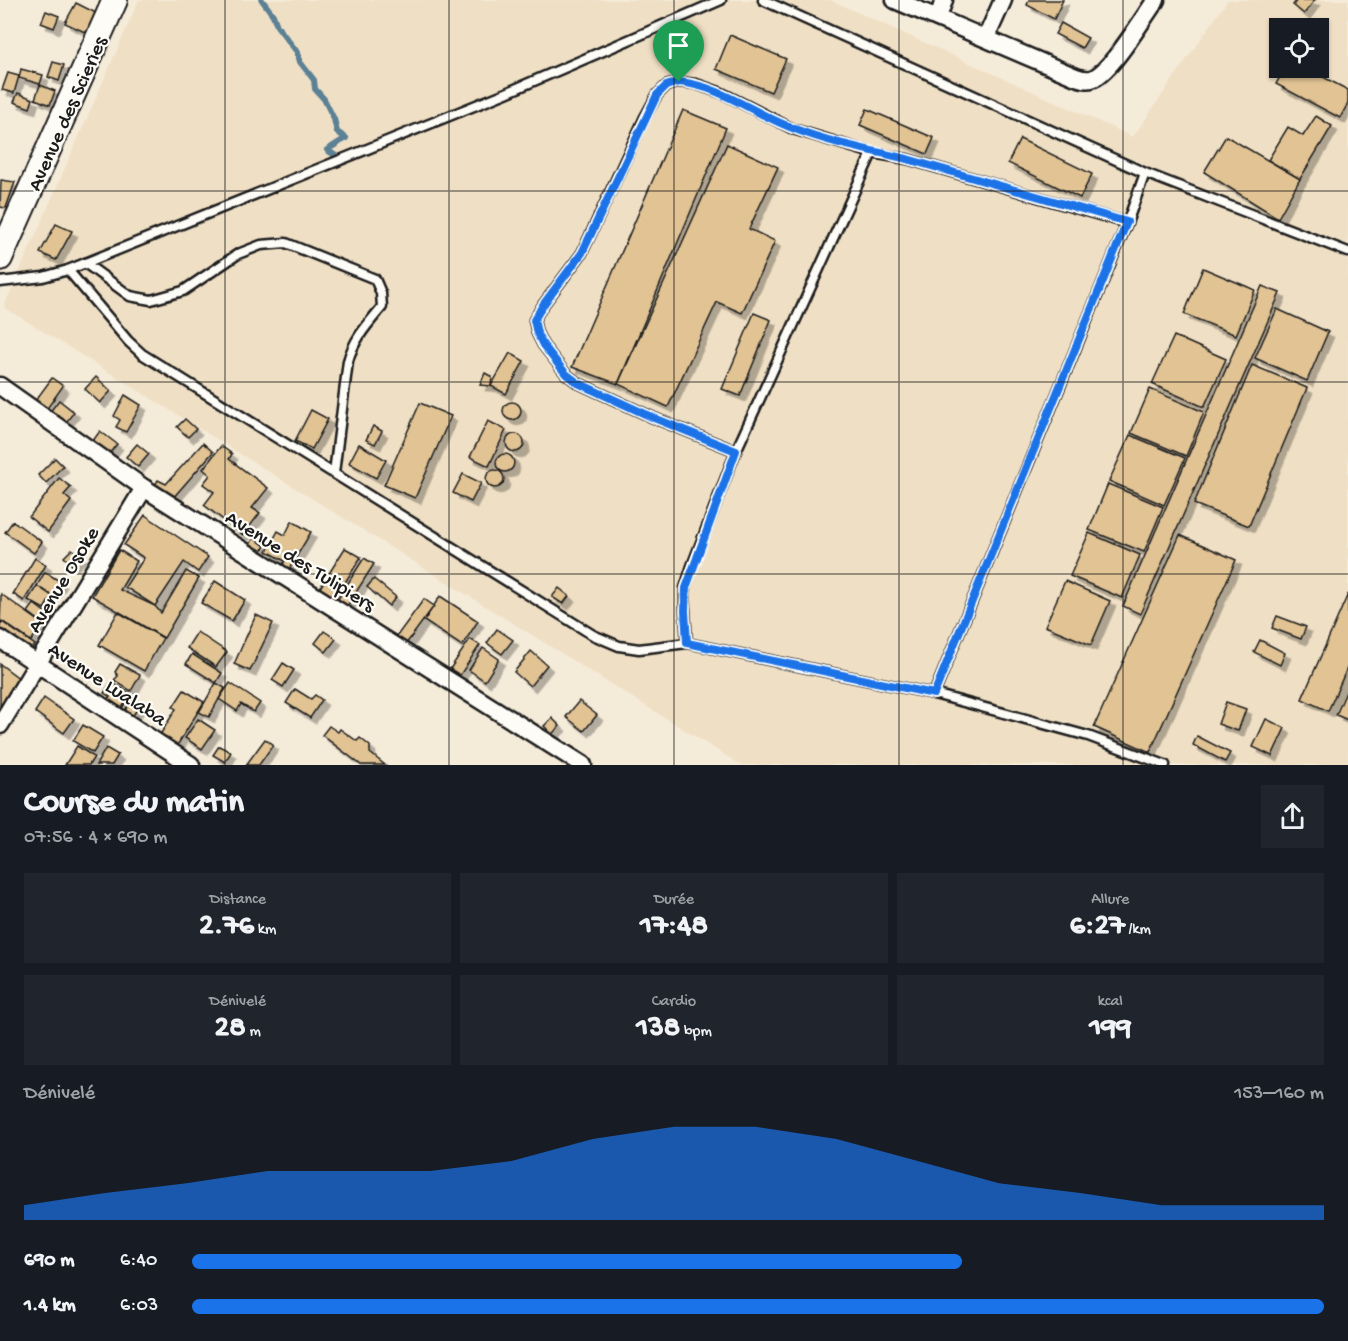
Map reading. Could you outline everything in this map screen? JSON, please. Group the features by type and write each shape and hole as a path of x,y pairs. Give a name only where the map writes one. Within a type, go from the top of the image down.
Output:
{"street":[{"name":"Avenue des Scieries","path":"0,258 115,0"},
{"path":"895,0 1089,80 1096,78 1108,67 1155,0"},
{"path":"938,18 944,0"},
{"path":"986,38 1003,0"},
{"name":"Avenue des Tulipiers","path":"0,386 144,488 583,765"},
{"name":"Avenue Osoke","path":"0,725 144,488"},
{"name":"Avenue Lualaba","path":"0,639 191,765"}],"lane":[{"path":"0,282 43,277 68,270 506,93 721,0"},
{"path":"763,0 1196,195 1348,252"},
{"path":"736,451 654,418 578,383 566,374 543,345 534,320 582,253 645,117 657,95 666,86 679,82 696,84 722,93 793,129 872,153 907,159 1127,222"},
{"path":"687,643 686,588 736,451 872,153"},
{"path":"934,694 1145,173"},
{"path":"85,263 130,296 151,300 183,291 238,254 261,245 286,243 375,279 381,293 382,307 352,346 348,361 334,473"},
{"path":"68,270 128,341 142,354 593,635 619,646 639,650 687,643 934,694 1088,736 1165,765"}],"shaded area":[{"path":"139,0 830,0 1133,137 1228,0 1348,0 1348,765 741,765 4,307"}],"building":[{"path":"1029,0 1063,0 1054,19 1027,5"},
{"path":"1297,0 1315,0 1304,14 1293,5"},
{"path":"76,3 98,14 87,33 65,23"},
{"path":"46,11 59,16 54,28 41,23"},
{"path":"1061,23 1088,38 1082,48 1055,34"},
{"path":"730,35 786,59 771,92 716,69"},
{"path":"53,62 64,65 59,81 48,77"},
{"path":"21,69 43,75 40,84 19,78"},
{"path":"8,73 19,76 14,93 2,90"},
{"path":"1279,78 1325,78 1348,90 1348,103 1340,118 1276,84"},
{"path":"40,85 55,91 50,105 35,99"},
{"path":"18,93 33,99 30,108 14,102"},
{"path":"867,109 934,138 927,154 860,125"},
{"path":"683,110 726,128 618,384 572,367"},
{"path":"1316,116 1332,126 1300,179 1268,160 1288,127 1303,136"},
{"path":"1226,136 1300,179 1278,218 1204,172"},
{"path":"1020,139 1092,174 1080,198 1008,163"},
{"path":"727,144 778,167 749,229 775,241 742,313 717,302 668,407 618,384"},
{"path":"1,180 15,182 6,208 0,207"},
{"path":"56,224 72,231 56,260 40,253"},
{"path":"1203,268 1255,290 1236,335 1184,314"},
{"path":"1262,286 1280,293 1140,614 1123,606"},
{"path":"1277,309 1328,332 1307,381 1255,358"},
{"path":"754,313 771,320 740,396 722,389"},
{"path":"1174,336 1226,359 1204,407 1152,384"},
{"path":"510,353 524,361 506,394 491,386"},
{"path":"1252,365 1307,388 1249,526 1194,504"},
{"path":"485,373 492,377 491,386 480,385"},
{"path":"96,377 111,391 100,403 85,389"},
{"path":"52,378 63,386 46,410 35,401"},
{"path":"1150,389 1204,412 1186,456 1131,433"},
{"path":"125,395 141,405 126,432 116,427 120,420 114,416"},
{"path":"59,400 74,412 64,425 49,413"},
{"path":"512,402 518,405 521,411 518,417 512,420 506,417 503,411 506,405"},
{"path":"420,403 451,416 415,498 384,485"},
{"path":"311,410 328,419 312,449 295,441"},
{"path":"185,419 196,429 188,437 177,427"},
{"path":"488,421 506,430 489,466 470,457"},
{"path":"373,426 382,431 375,444 366,440"},
{"path":"100,431 117,444 108,455 92,442"},
{"path":"515,434 521,437 524,443 521,449 515,452 509,449 506,443 509,437"},
{"path":"1130,435 1185,458 1164,505 1109,481"},
{"path":"203,443 213,452 172,499 153,489 158,480 166,484"},
{"path":"137,444 149,454 138,467 126,457"},
{"path":"359,444 386,460 376,478 349,463"},
{"path":"221,446 232,454 229,459 268,488 252,508 260,513 243,535 204,505 214,492 203,484 210,475 203,469"},
{"path":"505,454 511,457 514,463 511,469 505,472 499,469 496,463 499,457"},
{"path":"55,458 63,466 46,483 38,475"},
{"path":"495,470 501,473 504,479 501,485 495,488 489,485 486,479 489,473"},
{"path":"463,474 481,483 471,502 453,493"},
{"path":"59,478 71,487 64,495 71,501 48,532 29,517"},
{"path":"1108,484 1163,507 1144,552 1089,530"},
{"path":"145,515 208,557 198,572 184,562 155,606 125,587 144,558 124,545"},
{"path":"13,521 42,542 34,553 5,532"},
{"path":"292,521 311,532 288,571 281,567 285,561 267,551 278,531 285,535"},
{"path":"1089,533 1140,555 1122,598 1070,576"},
{"path":"1180,535 1236,560 1150,752 1094,727"},
{"path":"254,538 265,546 258,556 247,548"},
{"path":"345,548 361,557 332,603 316,594"},
{"path":"72,549 81,556 72,565 64,557"},
{"path":"119,550 137,561 120,590 155,606 161,613 186,571 199,578 164,638 92,596"},
{"path":"35,558 46,565 24,601 13,594"},
{"path":"364,558 374,564 346,608 336,602"},
{"path":"45,572 61,582 52,596 37,586"},
{"path":"374,579 396,597 389,606 367,587"},
{"path":"215,581 245,600 232,621 201,603"},
{"path":"1065,581 1110,601 1091,645 1045,626"},
{"path":"37,586 52,596 44,609 28,600"},
{"path":"559,588 569,596 563,604 552,597"},
{"path":"1,594 43,624 31,641 2,621 0,625"},
{"path":"1348,594 1348,666 1328,711 1302,699"},
{"path":"440,596 478,621 462,646 424,621"},
{"path":"424,599 434,606 406,644 396,637"},
{"path":"34,604 46,613 40,621 28,612"},
{"path":"118,612 163,638 144,671 99,645"},
{"path":"256,615 273,623 250,671 234,664"},
{"path":"1277,616 1306,627 1301,639 1272,628"},
{"path":"2,622 35,645 28,655 0,636"},
{"path":"497,629 513,640 502,654 487,643"},
{"path":"324,631 336,639 326,652 315,643"},
{"path":"197,632 227,652 216,667 187,648"},
{"path":"470,639 480,645 460,675 450,669"},
{"path":"1260,640 1285,653 1280,665 1254,652"},
{"path":"483,648 499,659 485,681 469,670"},
{"path":"531,651 547,665 530,686 514,672"},
{"path":"192,654 222,673 216,683 186,664"},
{"path":"283,663 294,670 283,687 272,680"},
{"path":"0,664 20,679 0,708"},
{"path":"120,664 140,675 131,691 114,680 118,676 115,672"},
{"path":"111,682 131,694 122,708 108,700 110,697 104,693"},
{"path":"216,683 225,688 209,717 199,712"},
{"path":"230,683 260,703 254,712 241,704 237,711 219,699"},
{"path":"1348,687 1348,720 1336,715"},
{"path":"295,689 311,699 315,695 322,700 310,718 286,703"},
{"path":"184,690 204,702 175,749 158,738 176,709 173,707"},
{"path":"44,698 74,719 64,733 35,712"},
{"path":"133,698 141,703 132,717 124,712"},
{"path":"579,701 597,715 584,731 566,717"},
{"path":"1226,702 1246,709 1238,731 1218,724"},
{"path":"552,718 560,726 552,734 544,726"},
{"path":"198,719 215,730 202,749 185,738"},
{"path":"1266,719 1285,728 1272,756 1253,747"},
{"path":"83,725 103,737 93,753 73,741"},
{"path":"329,726 338,732 340,729 357,741 360,738 370,746 370,753 385,765 361,765 322,735"},
{"path":"1197,736 1230,753 1225,762 1193,745"},
{"path":"265,739 273,745 259,765 246,765"},
{"path":"77,746 94,757 89,765 65,765"},
{"path":"219,746 231,752 225,762 213,755"},
{"path":"106,748 118,755 112,765 96,765"}],"waterway":[{"path":"262,0 273,15 277,26 297,52 300,62 314,80 315,89 324,99 334,119 337,132 346,138 327,150 336,156"}],"route":[{"path":"679,82 696,84 722,93 793,129 872,153 907,159 1127,222 934,694 687,643 686,588 736,451 654,418 578,383 566,374 543,345 537,333 534,320 582,253 657,95 666,86 679,82"}]}
